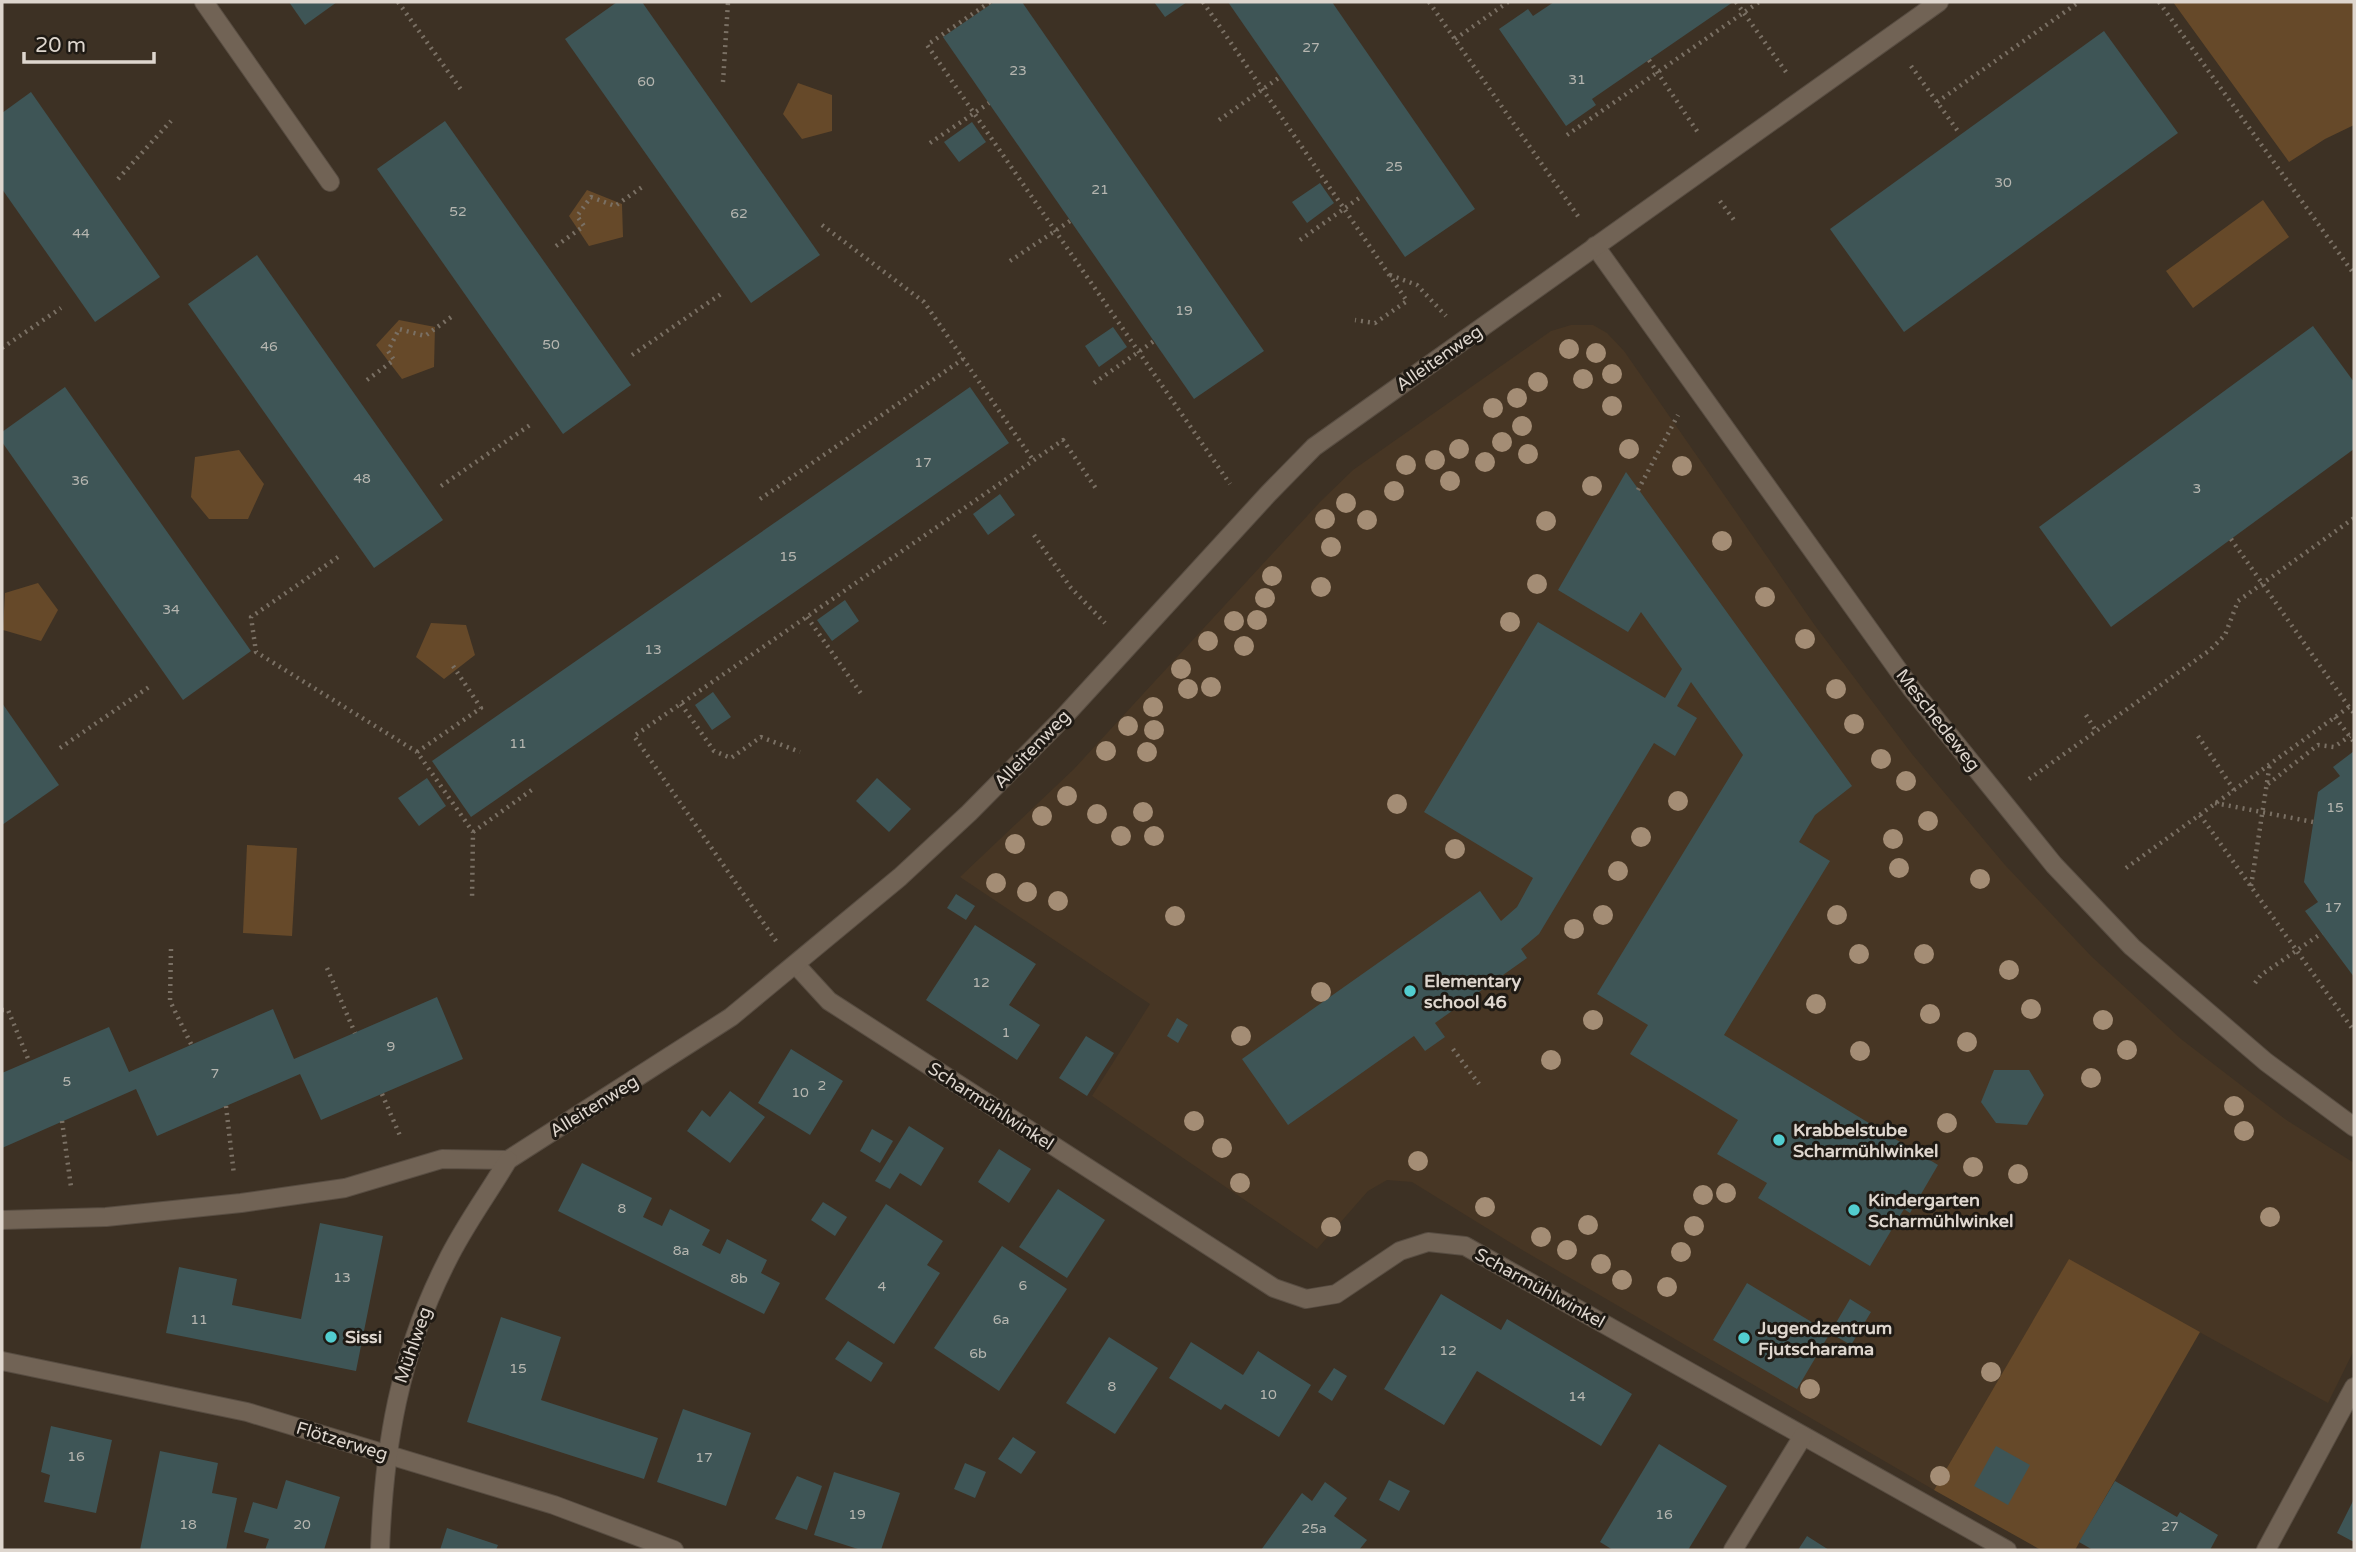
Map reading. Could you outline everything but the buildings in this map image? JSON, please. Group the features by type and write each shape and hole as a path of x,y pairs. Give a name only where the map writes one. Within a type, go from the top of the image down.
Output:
{"street":[{"path":"204,2 330,182"},
{"name":"Alleitenweg","path":"508,1160 731,1017 796,965 969,813 1060,721 1314,447 1939,2"},
{"name":"Meschedeweg","path":"1595,246 1911,688 2054,865 2132,947 2266,1062 2354,1127"},
{"name":"Scharmühlwinkel","path":"796,965 829,1001 1274,1288 1306,1299 1336,1294 1400,1251 1428,1242 1465,1246 2007,1550"},
{"path":"2,1220 106,1217 241,1203 345,1188 442,1159 508,1160"},
{"name":"Mühlweg","path":"380,1550 386,1454 413,1336 447,1259 508,1160"},
{"name":"Flötzerweg","path":"2,1361 247,1412 554,1505 674,1550"},
{"path":"2266,1550 2354,1387"},
{"path":"1733,1550 1803,1436"}],"path":[{"path":"398,2 462,91"},
{"path":"723,82 728,2"},
{"path":"990,2 927,45 1230,484"},
{"path":"1203,2 1407,300 1375,323 1354,320"},
{"path":"1429,2 1580,219"},
{"path":"1455,39 1508,2"},
{"path":"1737,2 1787,73"},
{"path":"1567,135 1759,2"},
{"path":"1937,102 2079,2"},
{"path":"2159,2 2354,274"},
{"path":"1648,60 1700,135"},
{"path":"1911,66 1960,134"},
{"path":"1219,120 1280,77"},
{"path":"930,144 989,103"},
{"path":"118,179 171,121"},
{"path":"556,246 584,226 578,216 590,197 615,206 645,185"},
{"path":"1300,240 1362,196"},
{"path":"1720,201 1734,220"},
{"path":"1010,261 1070,221"},
{"path":"822,225 924,302 1033,460"},
{"path":"1390,275 1417,285 1446,316"},
{"path":"632,355 721,294"},
{"path":"2,348 61,308"},
{"path":"367,380 394,360 388,351 399,329 425,336 454,314"},
{"path":"1094,383 1154,341"},
{"path":"760,499 963,359"},
{"path":"1638,489 1678,415"},
{"path":"441,486 530,425"},
{"path":"776,942 634,736 1063,440 1097,490"},
{"path":"2029,779 2210,650 2225,635 2238,601 2354,518"},
{"path":"1034,535 1071,588 1105,623"},
{"path":"2231,539 2354,713"},
{"path":"338,557 251,617 256,652 417,752 473,832 472,900"},
{"path":"807,617 862,695"},
{"path":"417,752 481,708 453,666"},
{"path":"60,748 149,687"},
{"path":"681,704 714,751 731,758 761,737 800,752"},
{"path":"2126,868 2349,706"},
{"path":"2086,715 2096,731"},
{"path":"2335,717 2354,742"},
{"path":"2198,736 2234,790"},
{"path":"2267,784 2318,745 2334,747 2350,736"},
{"path":"2251,887 2270,764"},
{"path":"473,832 533,789"},
{"path":"2215,803 2313,822"},
{"path":"2200,815 2354,1031"},
{"path":"2255,983 2261,975 2322,933"},
{"path":"171,949 170,1000 191,1044"},
{"path":"327,968 355,1033"},
{"path":"2,1010 8,1010 29,1061"},
{"path":"1453,1049 1479,1084"},
{"path":"382,1094 405,1147"},
{"path":"226,1106 234,1179"},
{"path":"62,1121 71,1187"}],"shaded area":[{"path":"2173,2 2354,2 2354,125 2325,139 2289,162"},
{"path":"798,83 832,95 832,131 802,139 783,114"},
{"path":"587,190 622,204 623,237 589,246 569,216"},
{"path":"2263,200 2289,237 2193,308 2166,271"},
{"path":"399,320 435,327 434,367 402,379 376,345"},
{"path":"1571,325 1593,325 1607,333 1624,351 1816,627 1912,754 2005,865 2091,956 2181,1039 2285,1119 2354,1163 2354,1350 2328,1403 2069,1260 1934,1490 1524,1251 1412,1182 1387,1180 1368,1191 1317,1249 1092,1096 1150,1004 960,877 1074,769 1320,502 1353,470 1551,331"},
{"path":"239,450 264,484 248,519 209,519 191,497 195,457"},
{"path":"38,583 58,610 41,641 3,630 5,593"},
{"path":"431,623 466,625 475,655 444,679 416,657"},
{"path":"247,845 297,848 292,936 243,933"},
{"path":"2069,1259 2200,1332 2075,1550 2041,1550 1934,1490"}],"place":[{"name":"Elementary school 46","path":"1410,991"},
{"name":"Krabbelstube Scharmühlwinkel","path":"1779,1140"},
{"name":"Kindergarten Scharmühlwinkel","path":"1854,1210"},
{"name":"Sissi","path":"331,1337"},
{"name":"Jugendzentrum Fjutscharama","path":"1744,1338"}]}
